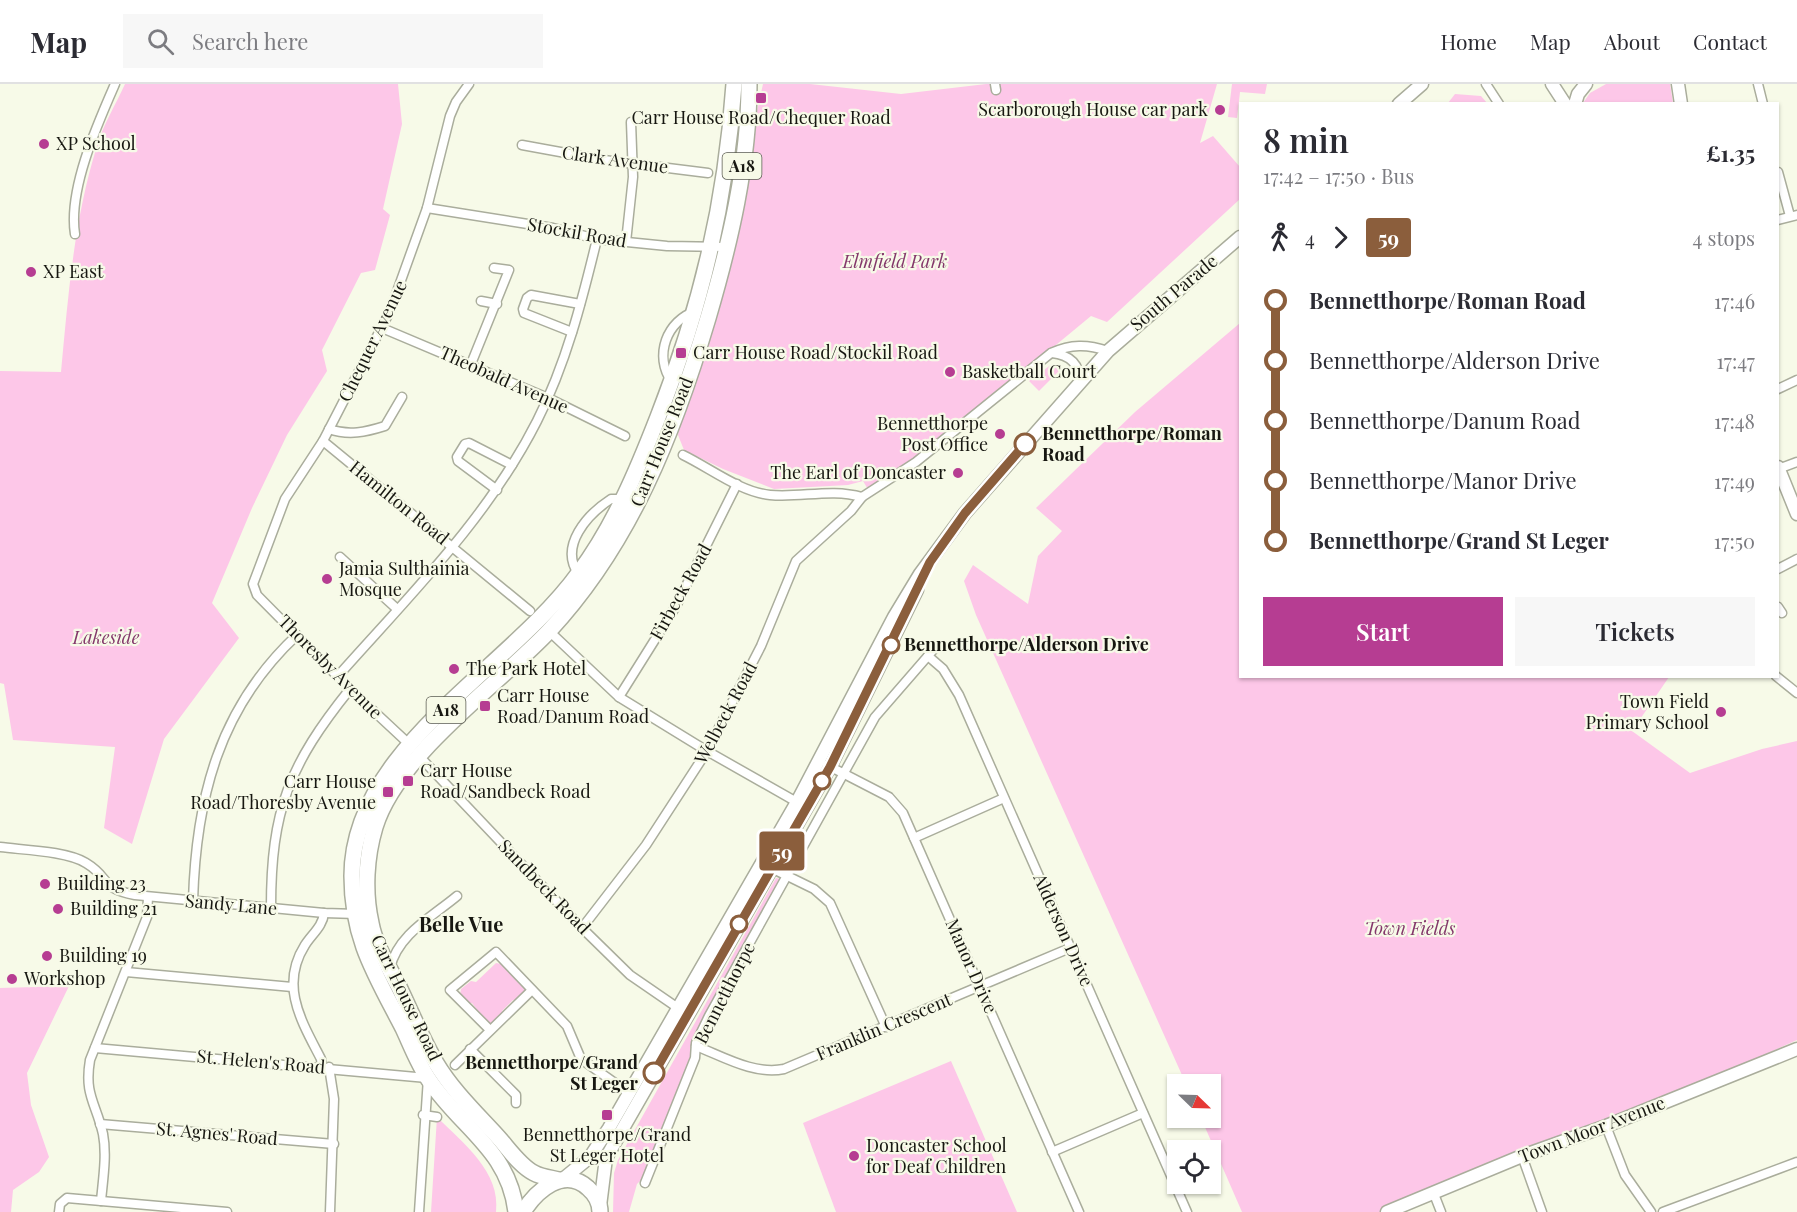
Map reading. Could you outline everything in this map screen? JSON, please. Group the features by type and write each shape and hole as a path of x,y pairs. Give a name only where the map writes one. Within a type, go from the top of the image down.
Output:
{"highway":[{"name":"Carr House Road","path":"415,750 579,575 623,499 672,382 720,247 734,84"},
{"name":"Carr House Road","path":"600,1209 592,1192 585,1185 533,1173 518,1160 451,1084 436,1062 361,913 352,875 354,848 362,818 387,770 415,750 549,631 589,583 612,550 649,482 699,348 720,247 743,161 749,84"},
{"name":"Carr House Road","path":"361,913 357,934 367,959 428,1078 494,1154 514,1192 516,1212"},
{"path":"508,1177 508,1212"},
{"path":"523,1212 533,1198 561,1179"}],"street":[{"path":"75,234 73,214 81,178 97,126 115,84"},
{"name":"Chequer Avenue","path":"254,588 255,579 279,512 323,441 382,328 409,265 428,208 450,116 456,102 469,84"},
{"path":"1401,102 1422,84"},
{"path":"1486,84 1499,102"},
{"path":"1552,84 1564,102"},
{"path":"1576,102 1578,94 1586,84"},
{"path":"1678,84 1681,102"},
{"path":"1758,84 1762,102"},
{"path":"626,242 633,177 631,122"},
{"name":"Clark Avenue","path":"522,145 708,173"},
{"path":"1779,175 1794,215 1779,220"},
{"name":"Stockil Road","path":"428,208 543,226 597,240 720,247"},
{"name":"South Parade","path":"1108,351 1239,238"},
{"path":"338,676 452,547 496,490 512,465 548,398 572,332 597,240"},
{"path":"471,364 509,270 494,268"},
{"path":"572,332 524,313 526,298 531,295 580,304"},
{"path":"481,301 497,304"},
{"name":"Theobald Avenue","path":"382,328 548,398 625,436"},
{"path":"1051,353 1071,345 1090,345 1108,351"},
{"name":"Bennetthorpe","path":"600,1209 606,1158 824,764 908,592 965,513 1108,351"},
{"path":"1051,353 1068,357 1075,363 1080,370 1080,383"},
{"name":"Welbeck Road","path":"582,928 651,837 707,751 761,646 796,561 851,511 862,497 916,462 1051,353"},
{"path":"1779,389 1797,380"},
{"path":"329,429 342,434 385,426 402,397"},
{"name":"Hamilton Road","path":"323,441 530,611"},
{"path":"496,490 458,462 458,457 465,444 469,443 512,465"},
{"path":"683,454 737,484 769,495 842,491 862,497"},
{"path":"1779,468 1797,462"},
{"path":"1779,470 1797,514"},
{"name":"Firbeck Road","path":"619,697 676,606 737,484"},
{"name":"Carr House Road","path":"579,575 573,567 574,549 582,523 611,499 623,499"},
{"path":"340,557 397,609"},
{"path":"1779,568 1797,559"},
{"name":"Bennetthorpe","path":"824,764 861,708 930,562"},
{"name":"Thoresby Avenue","path":"254,588 350,689 415,750"},
{"path":"549,631 619,697 802,805"},
{"path":"193,901 194,856 202,803 220,743 254,683 277,653 297,635"},
{"name":"Bennetthorpe","path":"645,1183 695,1059 696,1046 709,1016 875,717 931,652"},
{"name":"Alderson Drive","path":"931,652 953,683 1187,1212"},
{"path":"1778,678 1797,693"},
{"path":"271,908 272,851 284,795 305,750 350,689"},
{"path":"861,708 875,717"},
{"name":"Sandbeck Road","path":"415,750 582,928 630,975 678,1008"},
{"name":"Manor Drive","path":"824,764 889,796 903,813 1079,1212"},
{"path":"914,838 1004,798"},
{"name":"Sandy Lane","path":"0,847 76,859 94,869 116,891 148,897 324,913 361,913"},
{"path":"767,866 814,889 830,903 886,1027"},
{"name":"Bennetthorpe","path":"561,1179 590,1157 678,1008 767,866"},
{"path":"390,969 397,948 409,937 413,929 457,896"},
{"path":"101,1201 104,1147 100,1124 90,1100 88,1085 90,1060 147,917 148,897"},
{"path":"324,913 322,922 298,957 292,987 297,1012 326,1067 334,1099 330,1212"},
{"path":"378,944 397,948"},
{"name":"Franklin Crescent","path":"696,1046 769,1072 784,1069 1070,948"},
{"path":"490,1030 450,990 496,952 572,1032 580,1059 629,1093"},
{"path":"126,972 292,987"},
{"path":"454,1065 532,990"},
{"name":"St. Helen's Road","path":"95,1048 326,1067 428,1078"},
{"name":"Town Moor Avenue","path":"1387,1212 1522,1156 1606,1126 1797,1049"},
{"path":"470,1050 516,1095 516,1103"},
{"path":"419,1212 423,1115 428,1078 436,1062"},
{"path":"1052,1152 1143,1113"},
{"path":"423,1115 437,1117"},
{"name":"St. Agnes' Road","path":"100,1124 334,1144"},
{"path":"1606,1126 1625,1175 1650,1212"},
{"path":"1522,1156 1542,1212"},
{"path":"1663,1212 1797,1162"},
{"path":"1434,1194 1441,1212"},
{"path":"59,1212 63,1200 227,1212"}],"green space":[{"name":"Lakeside","path":"125,84 398,84 402,124 383,209 390,215 375,270 361,273 322,350 327,371 287,435 252,508 212,603 239,638 164,739 132,844 104,828 115,747 13,740 4,684 0,683 0,371 61,372 73,258 89,174 106,122"},
{"name":"Elmfield Park","path":"763,84 810,84 901,94 986,84 1217,84 1200,143 1213,136 1239,166 1239,200 1107,322 1091,316 940,441 869,491 863,481 848,485 774,489 723,469 684,450 678,435 683,394 727,247"},
{"path":"1232,84 1267,84 1265,94 1240,92 1237,118 1228,117"},
{"path":"1606,84 1670,84 1673,102 1584,102 1590,93"},
{"path":"1455,94 1481,96 1486,102 1449,102"},
{"name":"Town Fields","path":"1239,324 1239,678 1668,678 1632,731 1690,773 1762,749 1797,741 1797,1040 1606,1126 1387,1212 1242,1212 1221,1164 1221,1140 1211,1140 1205,1128 1221,1128 1221,1074 1182,1074 976,615 964,581 973,565 1028,604 1038,556 1062,531 1036,508 1135,412"},
{"path":"1052,364 1059,371 1039,391 1029,381"},
{"path":"776,878 782,879 702,1020 692,1044 693,1054 644,1177 637,1184 629,1212 613,1212 614,1173 618,1160"},
{"path":"496,963 506,965 516,980 520,980 525,986 525,993 516,1001 513,1000 502,1011 504,1015 489,1026 472,1003 468,1004 460,995 461,989 471,981 476,982"},
{"path":"69,986 27,1073 31,1105 49,1157 39,1172 13,1190 11,1212 0,1212 0,988"},
{"name":"Doncaster School for Deaf Children","path":"951,1061 1017,1212 836,1212 803,1123"},
{"path":"437,1117 478,1159 486,1171 493,1184 496,1212 431,1212"}],"bus line":[{"name":"59","path":"654,1073 830,767 879,672 930,562 965,513 1025,444"}],"place":[{"name":"Carr House Road/Chequer Road","path":"761,98"},
{"name":"Scarborough House car park","path":"1220,110"},
{"name":"XP School","path":"44,144"},
{"name":"XP East","path":"31,272"},
{"name":"Carr House Road/Stockil Road","path":"681,353"},
{"name":"Basketball Court","path":"950,372"},
{"name":"Bennetthorpe Post Office","path":"1000,434"},
{"name":"Bennetthorpe/Roman Road","path":"1025,444"},
{"name":"The Earl of Doncaster","path":"958,473"},
{"name":"Jamia Sulthainia Mosque","path":"327,579"},
{"name":"Bennetthorpe/Alderson Drive","path":"891,645"},
{"name":"The Park Hotel","path":"454,669"},
{"name":"Carr House Road/Danum Road","path":"485,706"},
{"name":"Town Field Primary School","path":"1721,712"},
{"name":"Carr House Road/Sandbeck Road","path":"408,781"},
{"name":"Carr House Road/Thoresby Avenue","path":"388,792"},
{"name":"Building 23","path":"45,884"},
{"name":"Building 21","path":"58,909"},
{"name":"Building 19","path":"47,956"},
{"name":"Workshop","path":"12,979"},
{"name":"Bennetthorpe/Grand St Leger","path":"654,1073"},
{"name":"Bennetthorpe/Grand St Leger Hotel","path":"607,1115"},
{"name":"Doncaster School for Deaf Children","path":"854,1156"}],"district":[{"name":"Belle Vue","path":"461,925"}]}
